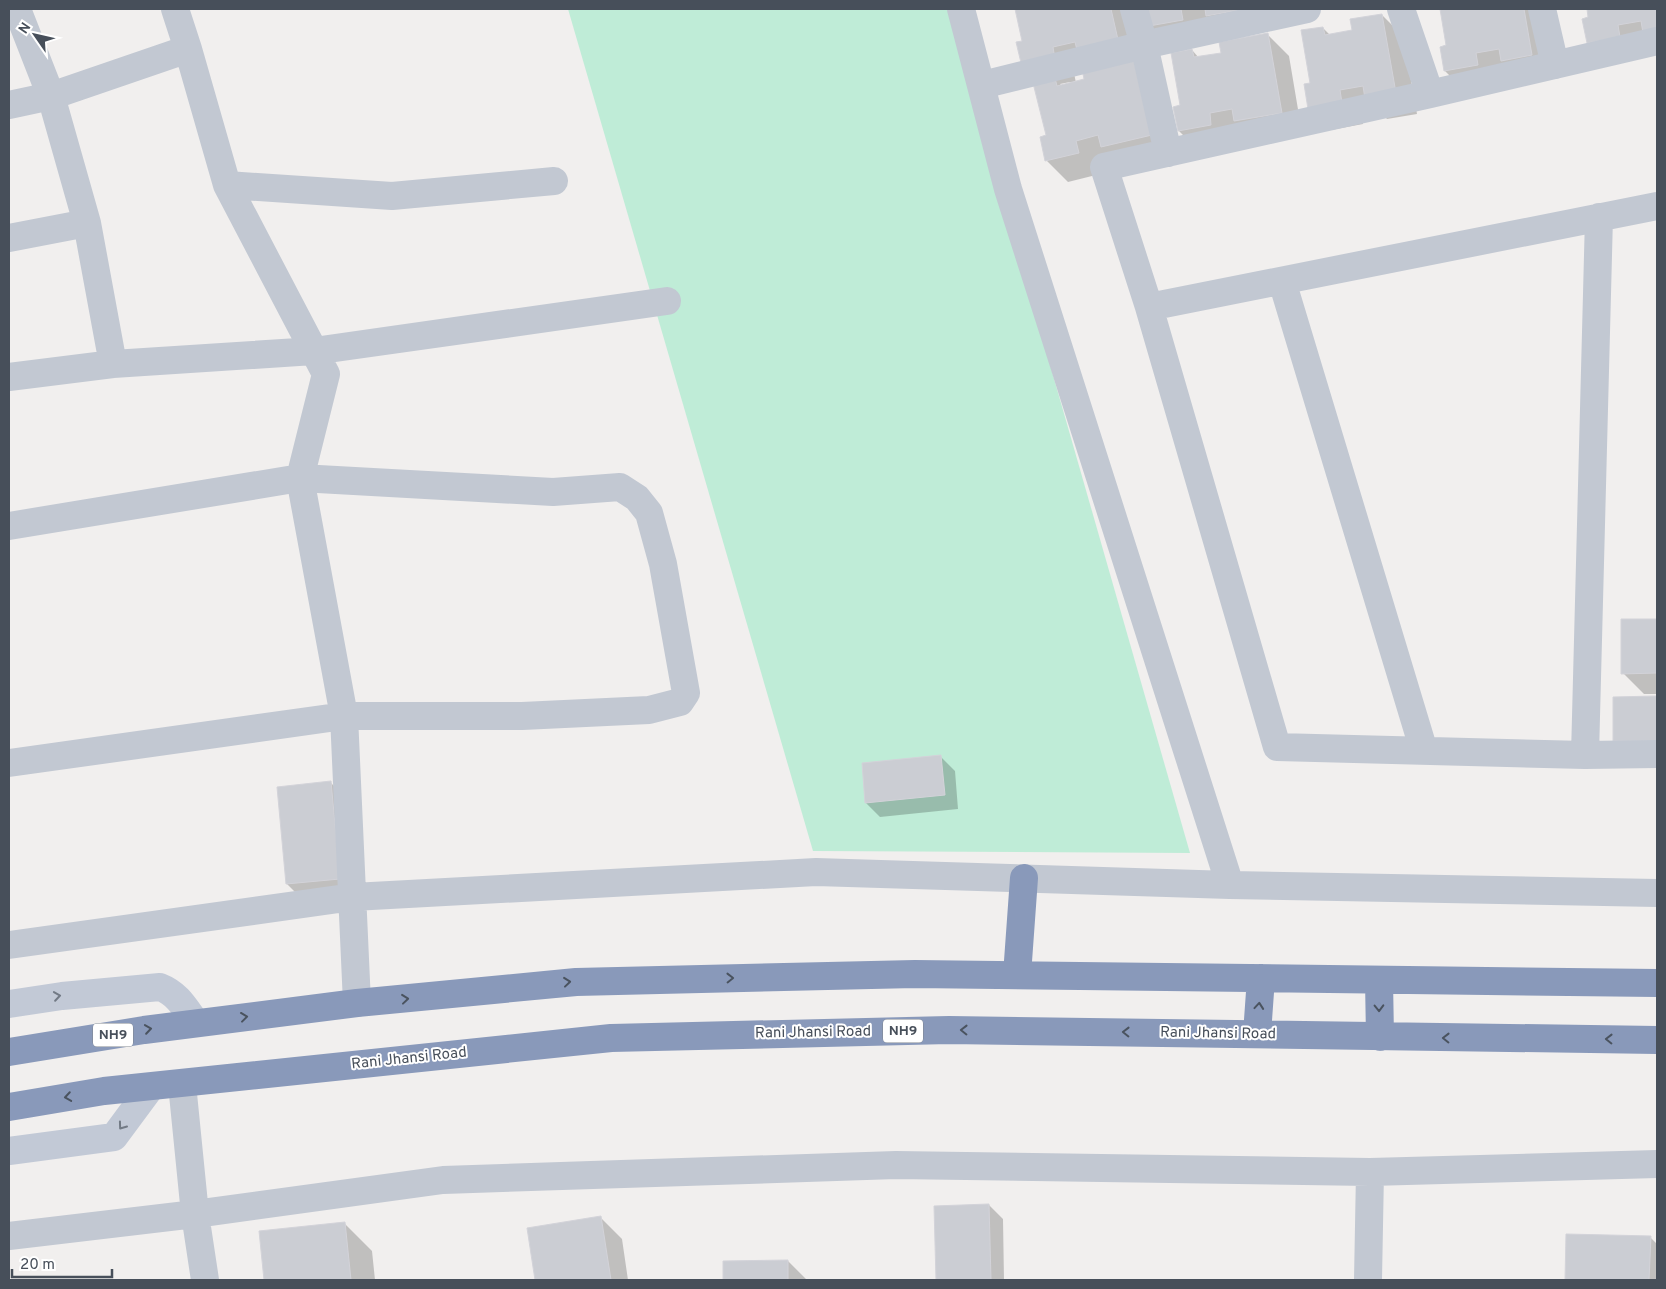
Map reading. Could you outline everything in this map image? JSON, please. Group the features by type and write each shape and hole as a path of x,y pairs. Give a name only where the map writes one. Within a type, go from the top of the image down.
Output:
{"highway":[{"path":"1017,975 1024,878"},
{"name":"NH9","path":"20,1050 144,1030 357,1003 576,982 915,974 1657,983"},
{"path":"1257,1034 1262,978"},
{"path":"1378,980 1380,1037"},
{"name":"Rani Jhansi Road","path":"151,1087 610,1038 949,1030 1657,1040"},
{"name":"NH9","path":"21,1105 104,1091 151,1087"}],"main road":[{"path":"9,1004 62,996 160,987 170,991 180,999 196,1023"},
{"path":"9,1151 114,1137 151,1087"}],"street":[{"path":"17,9 51,96 87,223 113,364"},
{"path":"175,9 226,185 326,374 300,478 344,716 357,1003"},
{"path":"961,9 1008,189 1230,885"},
{"path":"1134,9 1168,153"},
{"path":"982,85 1144,45 1307,9"},
{"path":"1401,9 1430,94"},
{"path":"1542,9 1555,65"},
{"path":"1657,41 1104,167 1149,307 1277,747 1585,755 1657,754"},
{"path":"9,106 51,96 188,49"},
{"path":"226,185 392,196 554,181"},
{"path":"1149,307 1657,206"},
{"path":"1585,755 1598,217"},
{"path":"9,238 87,223"},
{"path":"1282,281 1424,751"},
{"path":"9,377 113,364 314,351 667,301"},
{"path":"9,526 300,478 552,492 620,487 637,498 649,513 663,564 686,693 680,702 649,710 522,716 344,716 9,763"},
{"path":"9,945 353,897 816,872 1230,885 1657,893"},
{"path":"182,1084 195,1214 205,1280"},
{"path":"9,1236 195,1214 443,1180 896,1164 1370,1172 1657,1164"},
{"path":"1368,1280 1370,1172"}],"green space":[{"path":"568,9 948,9 1190,853 813,851"}],"building":[{"path":"1015,9 1111,9 1119,44 1078,54 1075,42 1053,47 1055,59 1022,67 1016,42 1022,41"},
{"path":"1146,9 1181,9 1183,20 1149,26"},
{"path":"1205,9 1245,9 1206,16"},
{"path":"1440,9 1524,9 1532,55 1501,61 1499,49 1476,53 1478,65 1444,71 1440,47 1446,45"},
{"path":"1587,9 1657,9 1657,31 1643,33 1641,21 1618,25 1620,37 1587,43 1582,19 1588,17"},
{"path":"1382,14 1396,93 1365,99 1363,86 1340,90 1342,103 1308,109 1304,84 1310,83 1301,30 1323,27 1325,35 1352,30 1350,19"},
{"path":"1268,33 1282,113 1234,121 1232,109 1210,113 1211,125 1178,131 1173,107 1180,105 1171,53 1192,49 1194,57 1221,53 1219,42"},
{"path":"1133,57 1152,135 1101,147 1098,135 1076,141 1079,153 1045,161 1040,137 1046,135 1033,83 1055,78 1057,86 1084,79 1082,69"},
{"path":"1621,619 1657,619 1657,673 1621,674"},
{"path":"1657,696 1657,741 1613,741 1613,697"},
{"path":"941,755 945,795 865,803 862,763"},
{"path":"331,781 340,879 286,884 277,787"},
{"path":"989,1204 991,1280 936,1280 934,1206"},
{"path":"601,1216 611,1280 535,1280 527,1228"},
{"path":"345,1222 351,1280 264,1280 259,1231"},
{"path":"1566,1234 1651,1236 1649,1280 1565,1280"},
{"path":"788,1260 788,1280 723,1280 723,1261"}]}
